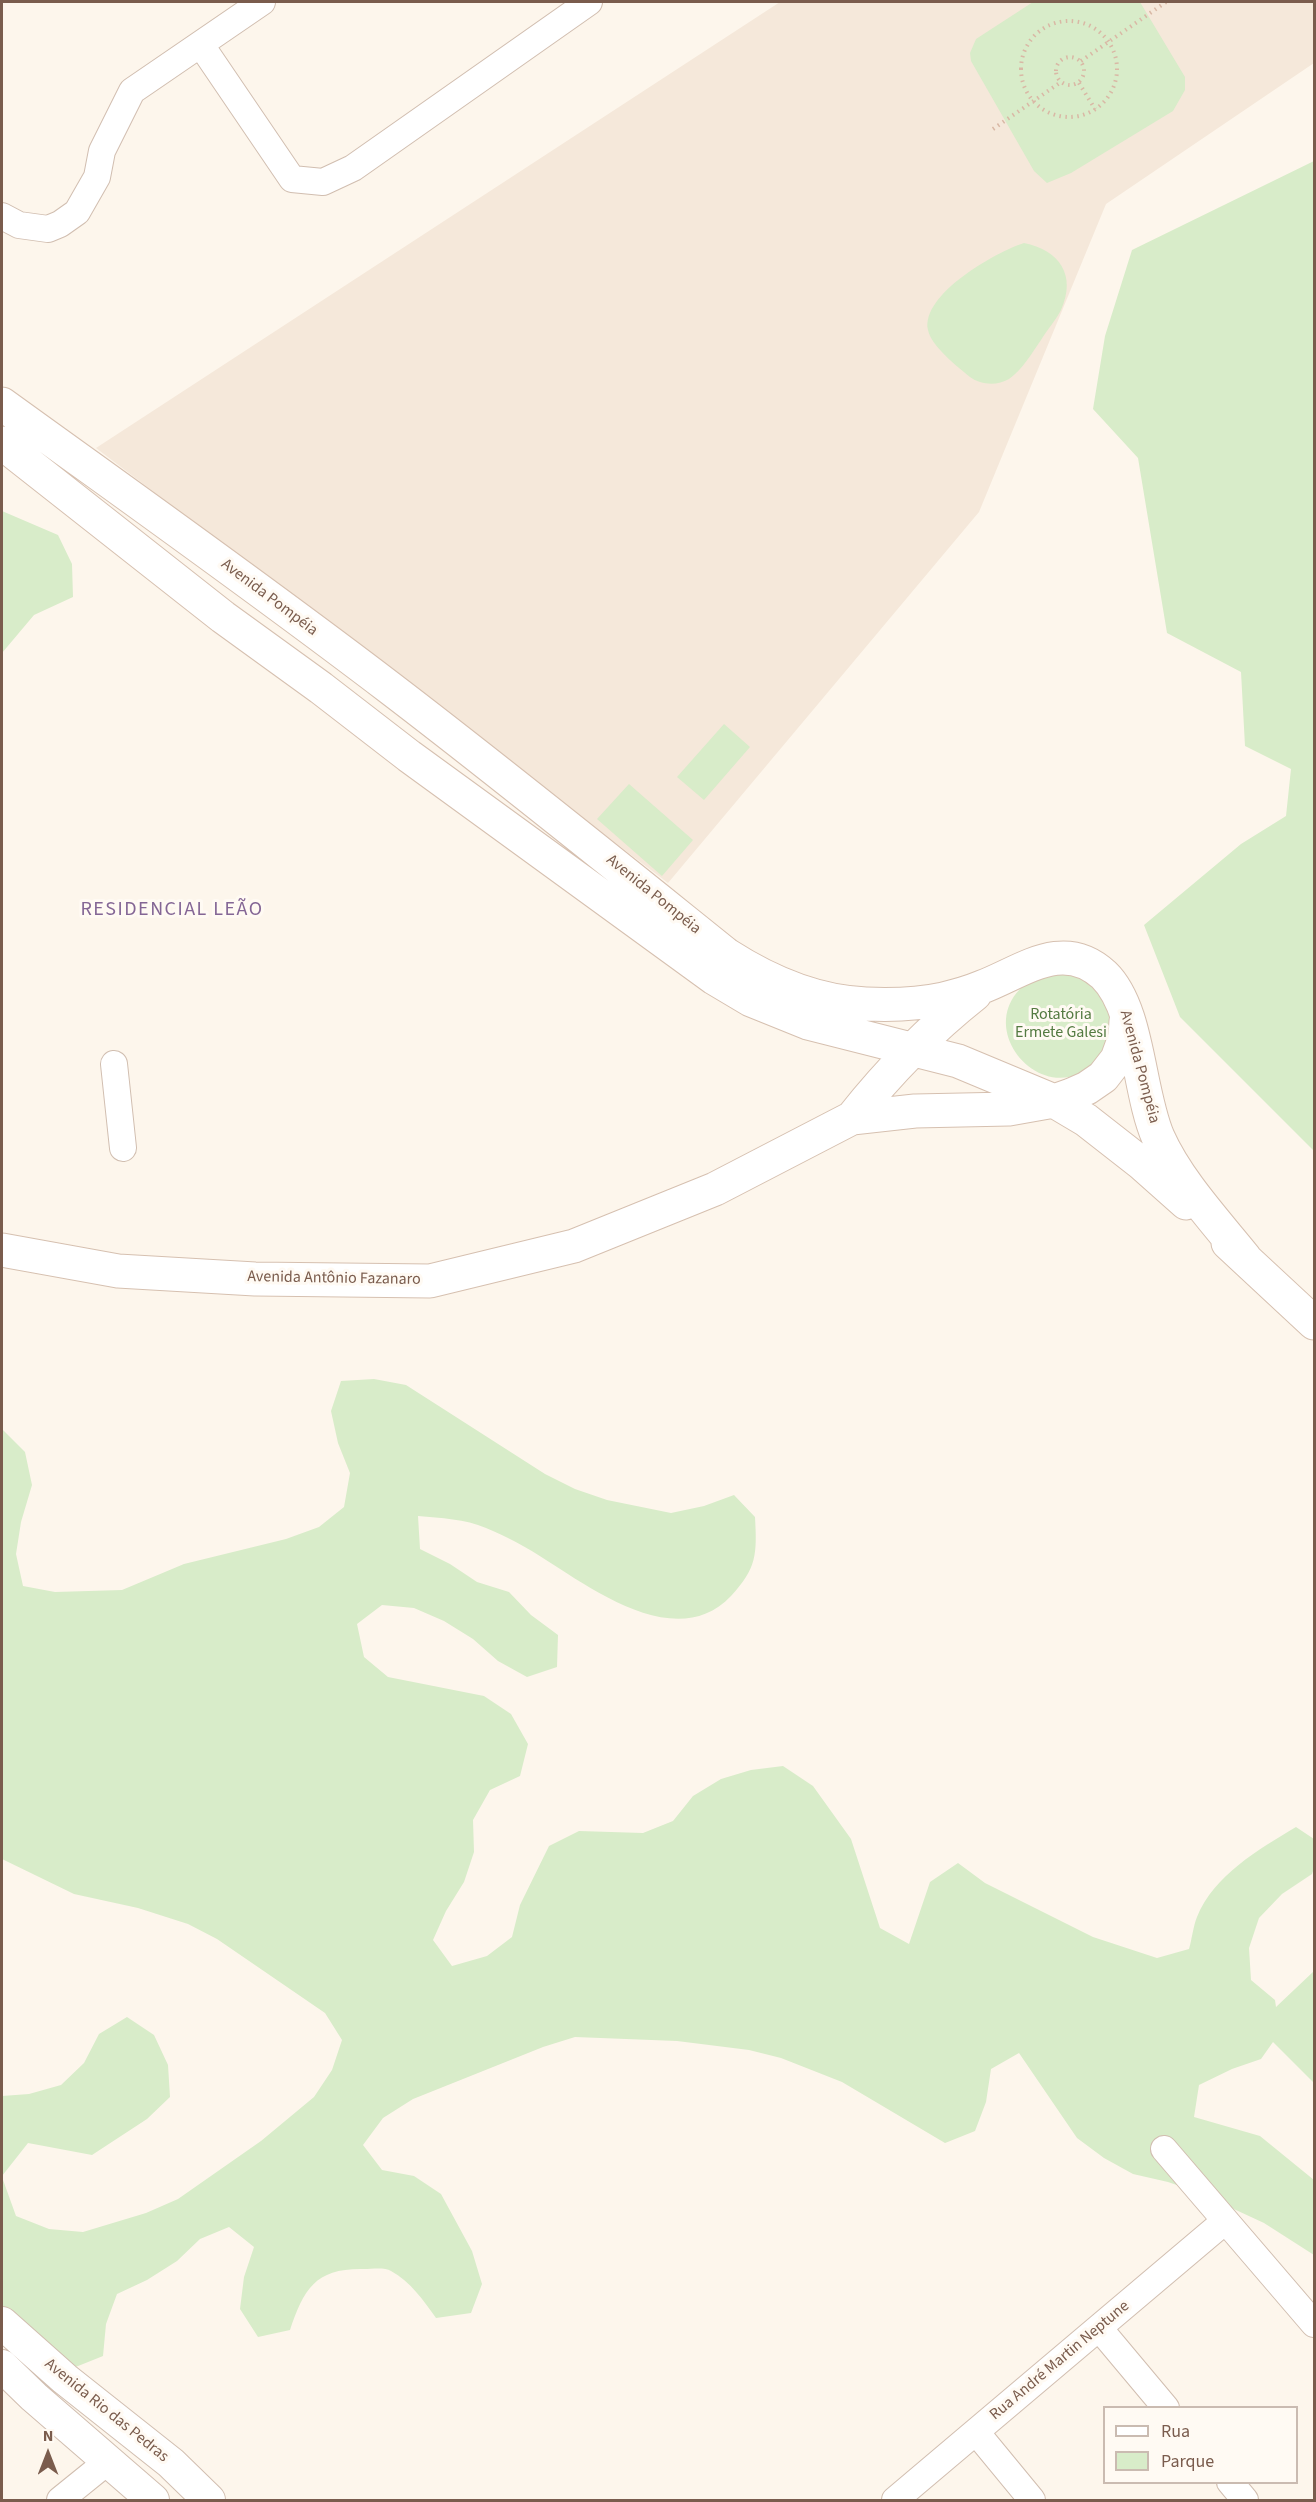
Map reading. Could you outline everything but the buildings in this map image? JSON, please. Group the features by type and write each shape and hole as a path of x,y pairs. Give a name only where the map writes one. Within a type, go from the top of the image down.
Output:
{"main road":[{"name":"Avenida Pompéia","path":"2,404 388,686 554,815 727,956 752,971 782,985 810,994 842,1002 867,1004 942,999 983,987 1042,960 1058,958 1088,965 1107,979 1121,999 1145,1100 1158,1138 1199,1201 1245,1258"},
{"name":"Avenida Pompéia","path":"2,443 222,617 714,978 751,1000 808,1023 958,1061 1054,1101 1086,1120 1142,1163 1314,1323"},
{"path":"136,549 136,532 145,524 160,518"},
{"path":"321,688 368,709 377,710 385,703 388,686"},
{"name":"Avenida Antônio Fazanaro","path":"852,1118 910,1050 941,1020 983,987"},
{"name":"Avenida Antônio Fazanaro","path":"2,1250 118,1271 255,1279 430,1281 574,1246 715,1189 852,1118 925,1110 1009,1109 1054,1101 1087,1088 1103,1077 1117,1059 1125,1037 1125,1014"},
{"path":"847,1033 861,1053 867,1077 865,1088 852,1118"}],"street":[{"path":"2,216 19,225 48,229 77,212 97,177 102,151 132,91 262,2"},
{"path":"201,45 292,178 323,182 352,168 589,2"},
{"path":"114,1064 123,1148"},
{"path":"1164,2149 1314,2324"},
{"name":"Rua André Martin Neptune","path":"895,2500 1225,2221"},
{"name":"Avenida Rio das Pedras","path":"2,2323 65,2379 171,2463 209,2500"},
{"path":"1099,2328 1165,2406"},
{"name":"Avenida Rio das Pedras","path":"2,2366 107,2462 153,2500"},
{"path":"976,2432 1032,2500"},
{"path":"60,2500 107,2462"},
{"path":"1232,2484 1245,2500"}],"path":[{"path":"1081,61 1167,2"},
{"path":"1073,21 1089,25 1109,42 1117,62 1117,78 1111,93 1101,105 1088,114 1072,117 1056,116 1033,101 1023,84 1020,68 1023,53 1031,39 1043,28 1057,22 1073,21"},
{"path":"1067,57 1081,61 1084,65 1084,75 1079,83 1070,86 1061,82 1056,75 1059,62 1067,57"},
{"path":"993,129 1061,82"},
{"path":"1079,83 1095,109"}],"shaded area":[{"path":"780,2 1314,2 1314,63 1106,204 979,512 668,883 96,448"}],"green space":[{"path":"1033,2 1140,2 1185,77 1185,90 1173,111 1071,173 1047,183 1034,171 971,61 970,53 976,39"},
{"path":"1314,161 1314,1151 1180,1017 1144,925 1241,844 1286,816 1291,769 1245,746 1241,672 1167,633 1138,458 1093,409 1105,336 1132,250"},
{"path":"1024,243 1047,252 1062,266 1067,286 1061,310 1030,356 1009,379 989,384 979,382 959,368 934,343 928,330 929,316 936,302 963,276 996,255"},
{"path":"2,511 58,535 72,564 73,597 34,615 2,653"},
{"path":"724,724 750,747 704,800 677,777"},
{"path":"629,784 693,840 662,876 597,819"},
{"name":"Rotatória Ermete Galesi","path":"1055,970 1079,974 1091,979 1111,1005 1113,1012 1110,1046 1080,1073 1059,1078 1040,1073 1023,1061 1011,1045 1006,1025 1009,1005 1023,986 1034,978"},
{"path":"374,1379 406,1385 545,1474 575,1489 607,1500 671,1513 704,1506 734,1495 755,1517 754,1560 740,1586 710,1612 687,1618 662,1617 637,1611 612,1600 524,1547 486,1528 444,1518 418,1516 420,1549 450,1564 477,1582 509,1592 531,1615 558,1635 557,1667 527,1677 498,1661 473,1639 444,1621 414,1608 382,1605 357,1624 364,1657 388,1677 484,1696 511,1714 528,1744 520,1776 490,1790 473,1820 474,1852 464,1882 446,1911 433,1940 452,1966 487,1956 512,1937 520,1905 549,1846 579,1831 643,1833 673,1821 693,1796 721,1779 751,1770 783,1766 813,1786 851,1839 880,1928 909,1944 930,1882 958,1863 985,1883 1093,1937 1157,1958 1189,1949 1197,1917 1214,1888 1252,1855 1296,1827 1314,1839 1314,1868 1312,1874 1282,1894 1259,1918 1249,1948 1251,1980 1275,2000 1276,2007 1314,1971 1314,2083 1273,2042 1261,2059 1232,2069 1199,2085 1194,2117 1260,2136 1314,2180 1314,2255 1264,2223 1197,2192 1133,2174 1104,2158 1077,2138 1019,2053 991,2069 986,2102 975,2131 945,2143 842,2082 781,2058 749,2050 677,2041 575,2037 543,2047 413,2099 383,2118 363,2145 382,2170 414,2176 441,2194 472,2251 482,2284 471,2313 436,2318 410,2286 391,2271 348,2270 334,2272 314,2283 301,2303 290,2330 258,2337 240,2309 244,2277 254,2247 229,2227 200,2239 177,2261 147,2280 117,2294 106,2324 103,2356 73,2368 2,2316 2,2177 16,2216 49,2229 83,2232 146,2213 178,2199 261,2141 314,2097 332,2070 342,2040 325,2013 217,1939 188,1924 138,1908 74,1894 2,1859 2,1429 25,1452 32,1485 21,1522 16,1554 23,1586 55,1592 122,1590 184,1564 286,1539 319,1527 344,1507 350,1473 338,1443 331,1411 341,1381"},
{"path":"127,2017 154,2035 168,2065 170,2097 147,2119 92,2155 28,2143 2,2176 2,2096 29,2094 61,2085 84,2063 99,2034"}],"district":[{"name":"RESIDENCIAL LEÃO","path":"172,911"}]}
